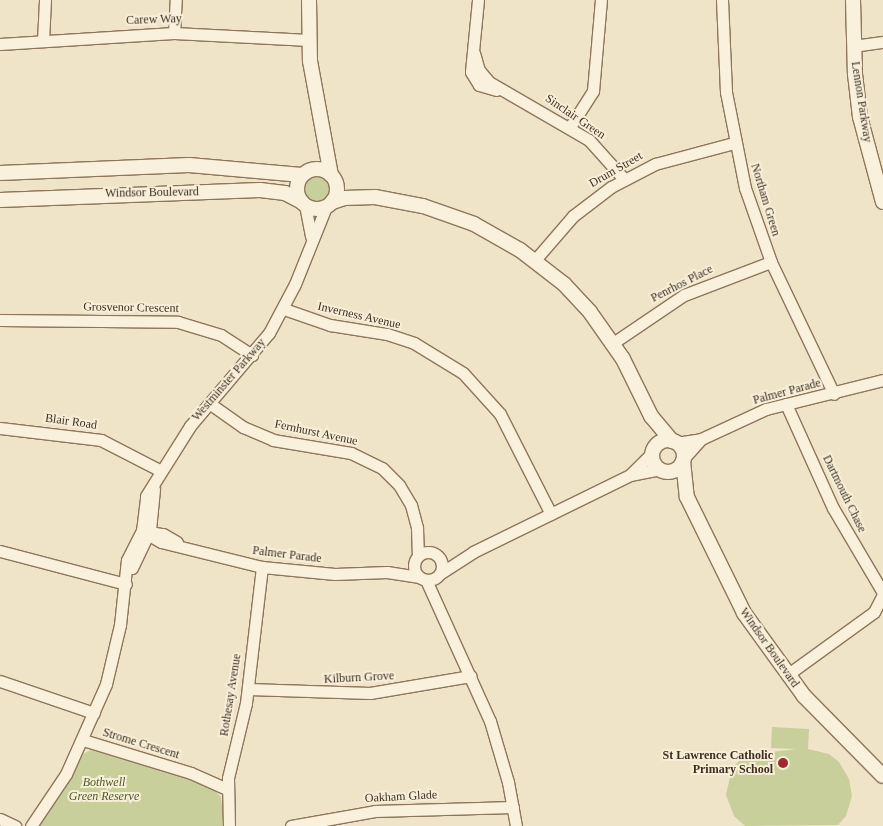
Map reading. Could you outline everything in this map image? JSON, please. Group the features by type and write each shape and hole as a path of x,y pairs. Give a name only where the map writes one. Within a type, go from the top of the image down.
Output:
{"street":[{"path":"43,41 45,0"},
{"path":"174,33 176,0"},
{"path":"309,0 308,40 322,132 336,191 329,204"},
{"name":"Sinclair Green","path":"478,0 474,79 486,88 500,90 570,127 600,150 624,179"},
{"path":"570,127 593,91 601,0"},
{"name":"Northam Green","path":"722,0 724,72 734,143 753,214 771,262 834,394"},
{"name":"Lennon Parkway","path":"852,0 853,46 860,117 880,181 883,202"},
{"name":"Carew Way","path":"0,44 174,33 308,40"},
{"path":"853,46 883,42"},
{"path":"311,245 303,204 297,186 305,173 322,132"},
{"name":"Drum Street","path":"535,260 573,216 624,179 655,164 734,143"},
{"name":"Windsor Boulevard","path":"0,173 189,165 305,173"},
{"path":"305,173 321,169 332,177 375,197 458,217 491,232 535,260 578,298 613,343 650,416 674,442 684,460 677,469 630,475 474,552 440,574 423,579"},
{"name":"Windsor Boulevard","path":"0,200 260,190 286,194 303,204"},
{"path":"303,204 329,204 344,198 375,197"},
{"name":"Westminster Parkway","path":"31,826 58,787 83,740 114,655 126,584 147,533 144,501 161,471 209,403 252,356 284,310 329,204"},
{"name":"Penrhos Place","path":"613,343 684,295 771,262"},
{"name":"Inverness Avenue","path":"284,310 330,325 387,334 414,343 463,373 500,414 551,514"},
{"name":"Grosvenor Crescent","path":"0,320 178,322 213,331 252,356"},
{"name":"Palmer Parade","path":"674,442 701,439 786,404 834,394 883,380"},
{"name":"Fernhurst Avenue","path":"209,403 243,427 274,440 351,453 374,462 405,493 417,528 436,554"},
{"name":"Dartmouth Chase","path":"786,404 833,508 883,594 874,612 787,675"},
{"path":"650,416 654,462 661,470"},
{"name":"Blair Road","path":"0,428 101,440 161,471"},
{"name":"Palmer Parade","path":"684,460 701,439"},
{"path":"630,475 662,442 674,442"},
{"name":"Windsor Boulevard","path":"684,460 687,497"},
{"name":"Windsor Boulevard","path":"661,470 687,497 732,592 787,675 883,776"},
{"name":"Fernhurst Avenue","path":"417,528 417,558"},
{"name":"Palmer Parade","path":"147,533 187,548 262,567 335,574 386,572 423,579"},
{"path":"0,551 126,584"},
{"path":"474,552 436,554 417,558 414,567 439,604 471,676 497,742 516,826"},
{"path":"436,554 443,565 440,574 439,604"},
{"name":"Palmer Parade","path":"386,572 417,558"},
{"name":"Rothesay Avenue","path":"229,826 227,783 248,689 262,567"},
{"name":"Kilburn Grove","path":"248,689 370,693 471,676"},
{"path":"0,681 94,712"},
{"name":"Strome Crescent","path":"83,740 227,783"},
{"name":"Oakham Glade","path":"291,826 375,811 513,807"},
{"path":"0,819 15,826"}],"green space":[{"path":"317,177 326,180 329,189 326,198 317,201 308,198 305,189 308,180"},
{"path":"772,727 809,729 808,749 829,754 839,762 849,779 852,796 846,816 838,825 745,826 734,816 726,795 732,768 745,755 797,749 771,748"},
{"name":"Bothwell Green Reserve","path":"91,750 192,779 214,790 221,797 224,826 38,826 83,754"}],"place":[{"name":"St Lawrence Catholic Primary School","path":"783,763"}]}
